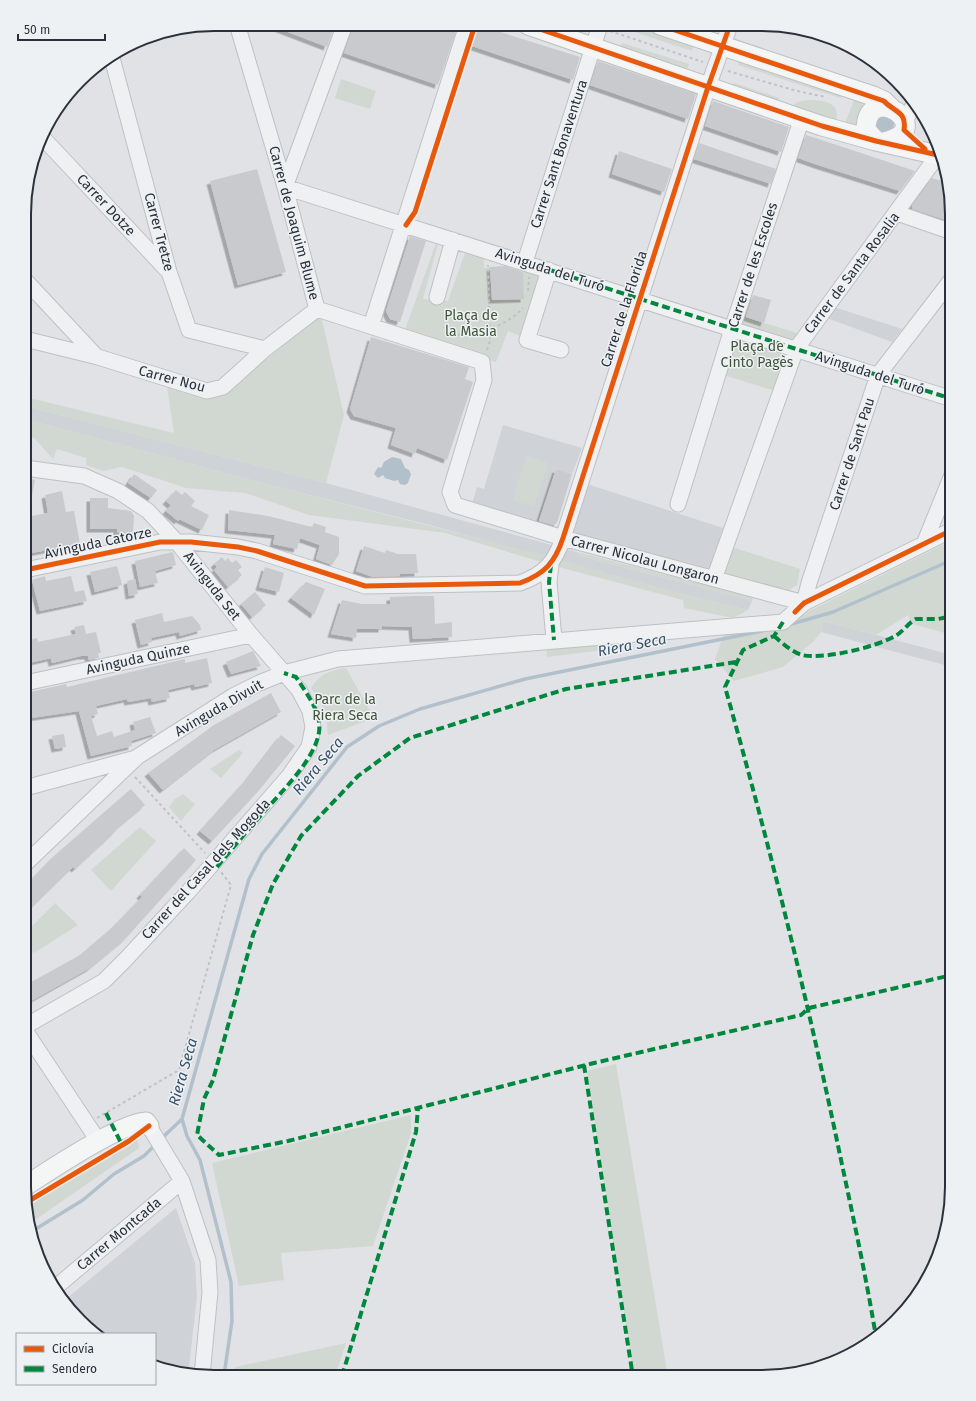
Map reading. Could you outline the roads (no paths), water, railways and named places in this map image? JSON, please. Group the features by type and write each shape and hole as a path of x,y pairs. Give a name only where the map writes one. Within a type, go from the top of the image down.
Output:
{"main road":[{"path":"546,31 802,118 880,142 935,155"},
{"path":"678,31 884,101 907,119 922,148 935,154"},
{"path":"880,142 866,130 866,122 870,114 876,108 891,108"},
{"path":"880,142 898,138 907,119"},
{"path":"31,1184 99,1142 138,1122 146,1122 149,1126"}],"street":[{"name":"Carrer de Joaquim Blume","path":"239,31 285,187 317,309 482,362 484,380 450,492"},
{"path":"285,187 342,31"},
{"path":"370,326 465,31"},
{"name":"Carrer Sant Bonaventura","path":"528,263 598,31"},
{"name":"Carrer de la Florida","path":"551,565 558,555 708,87 728,31"},
{"name":"Carrer Tretze","path":"113,61 169,272 189,330 265,348"},
{"name":"Carrer de les Escoles","path":"678,504 732,329 802,118"},
{"name":"Carrer Dotze","path":"46,141 169,272"},
{"name":"Carrer de Santa Rosalia","path":"714,579 796,349 897,213 936,157"},
{"name":"Avinguda del Turó","path":"285,187 488,250 945,396"},
{"path":"897,213 945,230"},
{"path":"437,297 453,240"},
{"path":"549,270 527,340 561,350"},
{"path":"31,286 98,358"},
{"name":"Carrer de Sant Pau","path":"800,608 878,375 945,288"},
{"name":"Carrer Nou","path":"31,341 98,358 207,391 223,387 265,348 317,309"},
{"name":"Avinguda Set","path":"31,469 84,476 118,491 148,511 176,541 284,673"},
{"name":"Carrer Nicolau Longaron","path":"450,492 455,505 563,538 714,579 800,608"},
{"path":"924,544 945,492"},
{"name":"Avinguda Divuit","path":"31,857 132,762 233,696 284,673 338,659 783,622 800,608 945,534"},
{"name":"Avinguda Catorze","path":"31,569 160,542 176,541 238,547 257,551 365,586 520,583 532,579 551,565"},
{"path":"551,565 549,582 554,640"},
{"name":"Avinguda Quinze","path":"31,682 252,635"},
{"name":"Carrer del Casal dels Mogoda","path":"31,1024 104,981 188,892 289,776 309,747 313,727 310,711 299,690 284,673"},
{"path":"31,787 132,762"},
{"path":"31,1039 99,1142"},
{"path":"149,1126 182,1181 208,1260 210,1292 202,1370"},
{"name":"Carrer Montcada","path":"58,1284 182,1181"}],"water":[{"path":"885,115 891,118 894,124 891,130 885,133 879,130 876,124 879,118"},
{"path":"392,457 401,459 405,468 409,470 411,474 408,483 405,485 400,484 398,480 394,481 385,478 383,475 378,478 374,474 378,467 381,468 384,462"}],"waterway":[{"name":"Riera Seca","path":"788,625 833,612 945,563"},
{"name":"Riera Seca","path":"225,1370 232,1321 231,1282 200,1160 187,1136 182,1119 249,879 262,854 347,747 379,726 420,709 525,679 762,631"},
{"path":"161,1139 182,1119"},
{"path":"36,1229 83,1200 114,1174 144,1156 155,1145"}],"park label":[{"name":"Plaça de la Masia","path":"471,324"},
{"name":"Plaça de Cinto Pagès","path":"757,354"},
{"name":"Parc de la Riera Seca","path":"345,708"}]}
